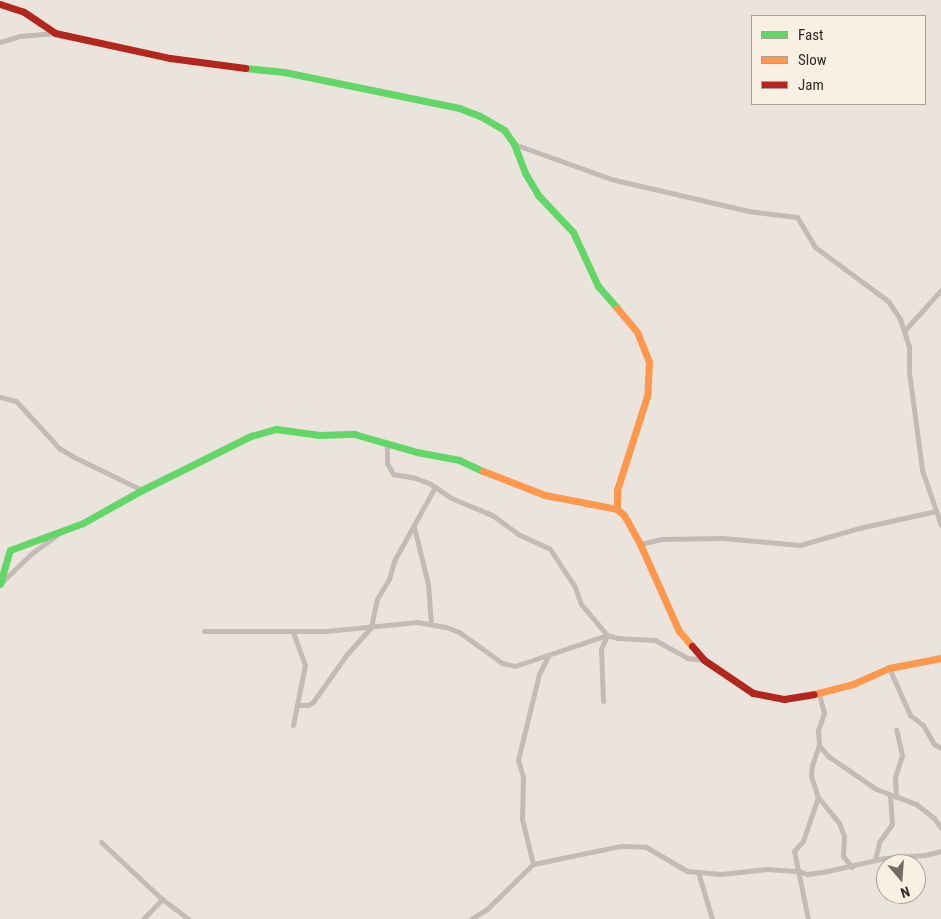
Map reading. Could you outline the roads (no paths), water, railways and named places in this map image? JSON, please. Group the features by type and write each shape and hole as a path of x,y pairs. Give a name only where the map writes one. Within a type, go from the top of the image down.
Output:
{"street":[{"path":"0,4 24,12 55,33"},
{"path":"0,42 20,36 55,33 206,64 284,72 459,108 504,130 514,144 525,173 538,195 573,232 598,286 637,332 649,362 647,396 617,490 617,509"},
{"path":"514,144 611,179 748,211 797,217 815,247 888,301 896,311 905,330 909,346 909,372 922,470 941,524"},
{"path":"905,330 941,290"},
{"path":"0,397 16,401 59,448 142,490"},
{"path":"0,583 32,553 59,534 251,436 276,430 320,435 354,434 418,452 459,460 545,496 617,509 624,515 640,544 679,631 704,660 742,687 759,695 784,699 819,694 853,684 889,668 941,658"},
{"path":"387,443 387,463 391,473 421,480 460,502 492,515 518,534 550,549 575,587 581,604 607,635 617,638 655,640 688,658 704,660"},
{"path":"297,705 308,705 313,702 347,654 371,627 380,592 389,579 400,550 435,487"},
{"path":"640,544 661,539 723,538 800,545 859,528 936,511"},
{"path":"414,527 428,584 431,624"},
{"path":"0,583 6,556 10,550 25,543 59,534"},
{"path":"204,631 293,632 371,627 403,622 431,624 460,632 508,666 525,664 607,635"},
{"path":"293,632 305,665 293,725"},
{"path":"603,701 601,649 607,635"},
{"path":"533,864 522,819 523,777 518,760 539,674 548,656"},
{"path":"889,668 910,715 924,725 934,744 941,748"},
{"path":"819,694 824,713 818,730 819,746 811,771 818,797 839,823 844,836 843,856 852,867"},
{"path":"875,860 880,842 892,824 895,777 902,754 896,730"},
{"path":"819,746 828,756 871,786 916,804 934,818 941,828"},
{"path":"808,919 794,851 803,841 818,797"},
{"path":"101,842 162,899 189,919"},
{"path":"472,919 487,909 533,864 621,846 640,845 653,850 679,868 721,874 767,869 799,871 807,874 852,867 875,860 925,855 941,851"},
{"path":"698,872 712,919"},
{"path":"143,919 162,899"}]}
